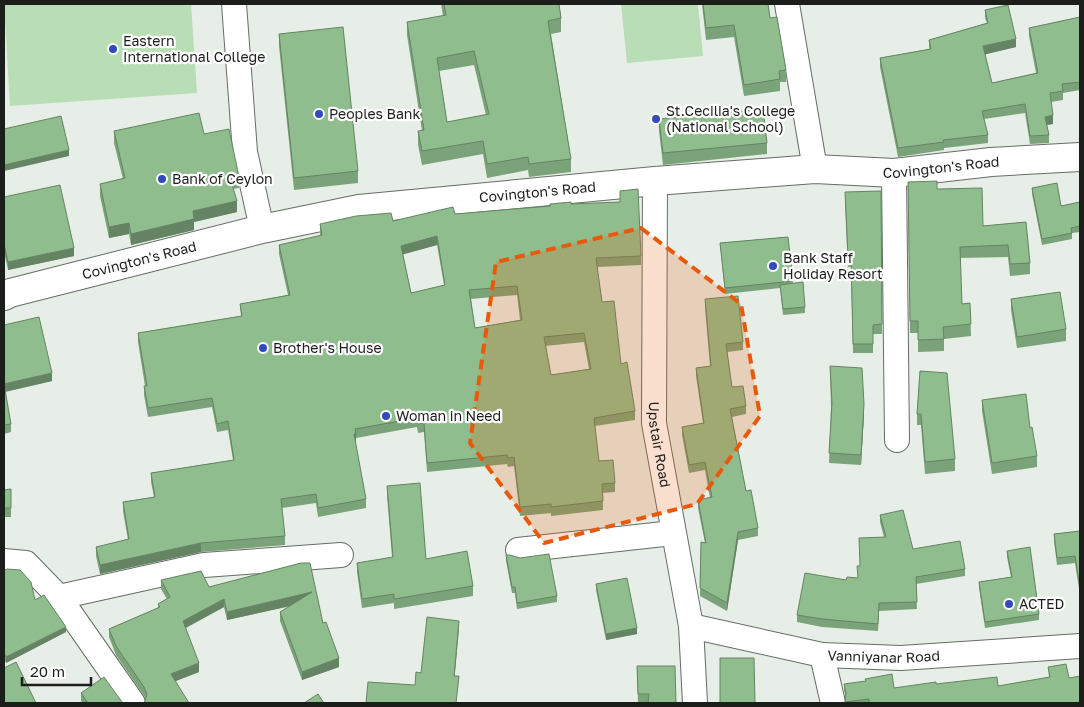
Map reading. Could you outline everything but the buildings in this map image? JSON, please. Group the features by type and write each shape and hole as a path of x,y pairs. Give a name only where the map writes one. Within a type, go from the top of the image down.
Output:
{"main road":[{"name":"Covington's Road","path":"4,296 262,229 360,209 815,169 894,173 991,162 1080,157"}],"street":[{"path":"234,4 245,152 262,229"},
{"path":"788,4 815,169"},
{"path":"894,173 897,440"},
{"name":"Upstair Road","path":"655,182 654,423 691,626 695,703"},
{"path":"518,550 673,533"},
{"path":"59,597 204,565 341,555"},
{"path":"4,561 26,563 59,597 133,703"},
{"name":"Vanniyanar Road","path":"691,626 822,655 901,658 1080,646"},
{"path":"822,655 833,703"}],"highlighted area":[{"path":"641,228 741,304 760,416 697,504 544,543 470,443 496,262"}],"green space":[{"name":"Eastern International College","path":"4,4 191,4 197,93 10,106"},
{"path":"621,4 698,4 703,56 627,63"}],"place":[{"name":"Eastern International College","path":"113,49"},
{"name":"Peoples Bank","path":"319,114"},
{"name":"St.Cecilia's College (National School)","path":"656,119"},
{"name":"Bank of Ceylon","path":"162,179"},
{"name":"Bank Staff Holiday Resort","path":"773,266"},
{"name":"Brother's House","path":"263,348"},
{"name":"Woman in Need","path":"386,416"},
{"name":"ACTED","path":"1009,604"}]}
